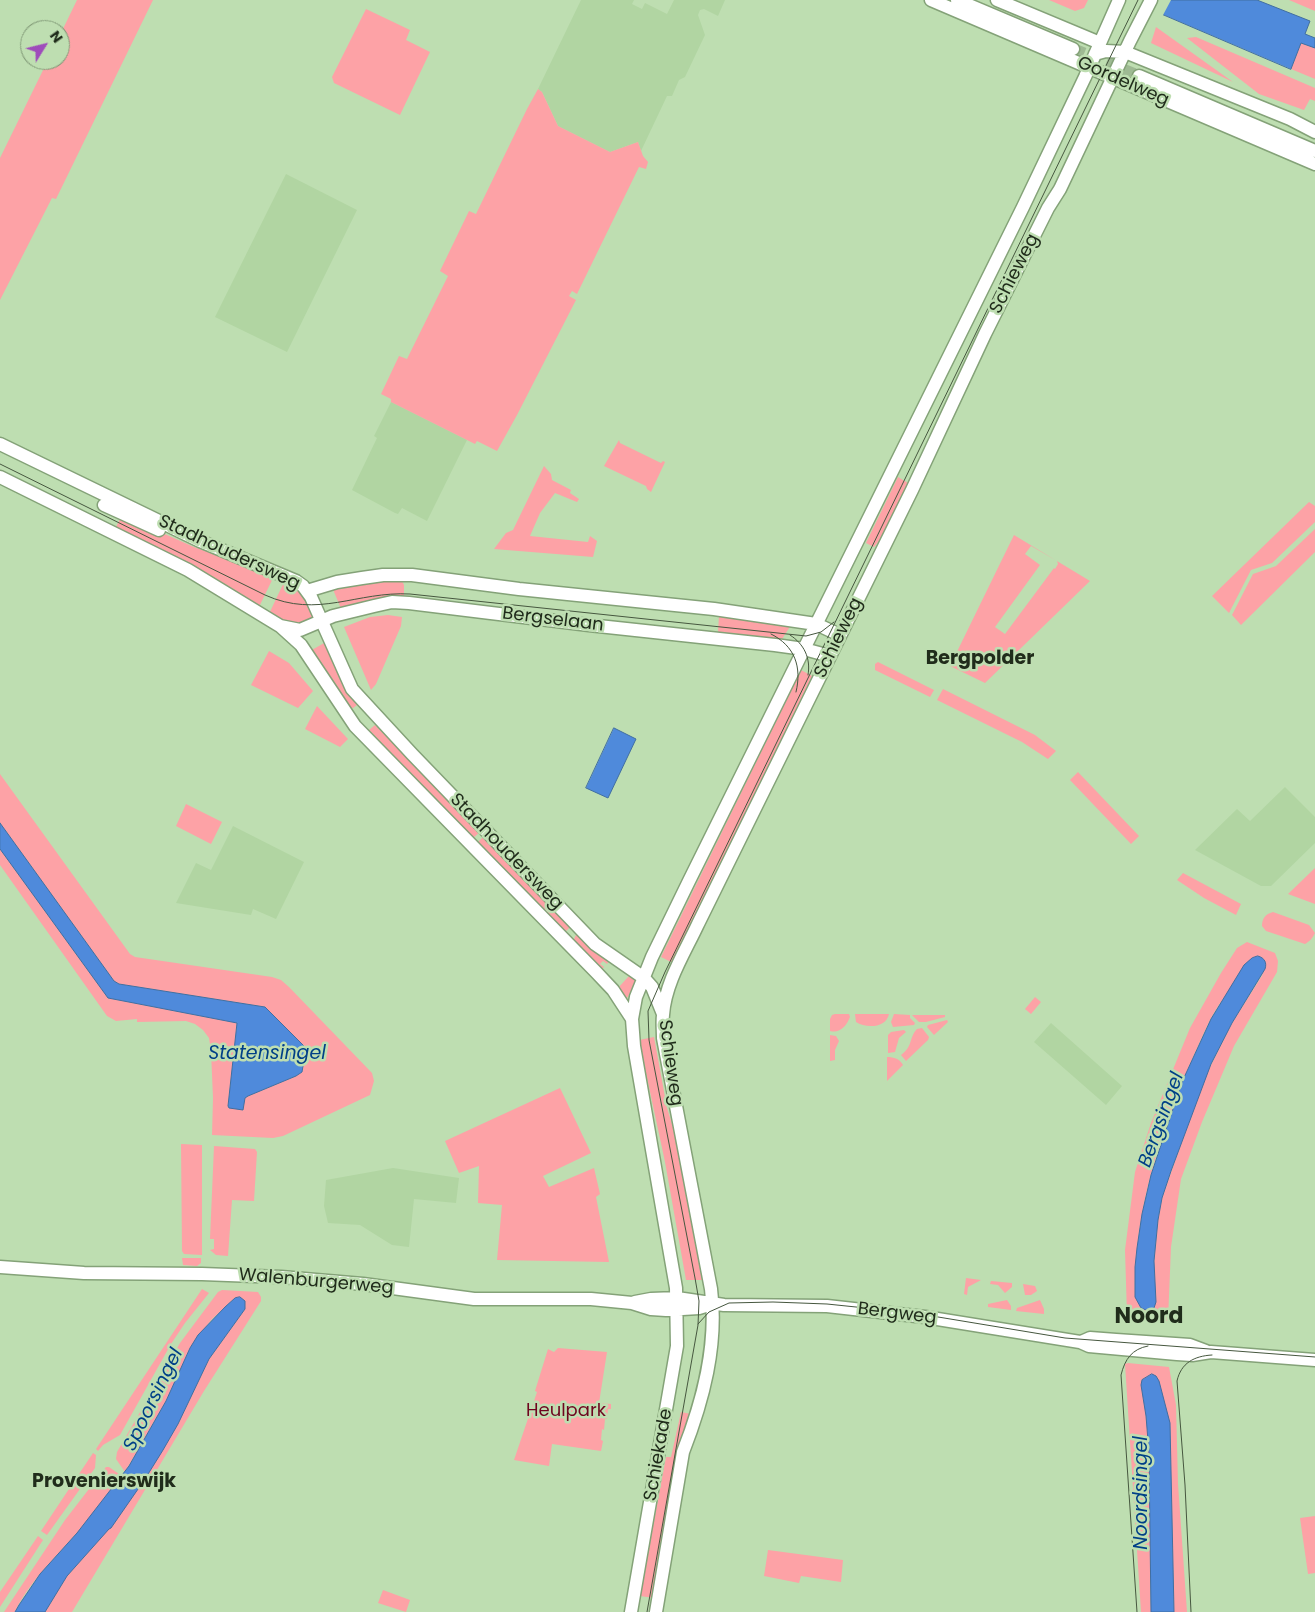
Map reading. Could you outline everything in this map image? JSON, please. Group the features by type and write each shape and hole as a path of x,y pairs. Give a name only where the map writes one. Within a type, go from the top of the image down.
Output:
{"main road":[{"name":"Gordelweg","path":"931,0 1090,66 1112,78 1315,164"},
{"name":"Gordelweg","path":"957,0 1075,46 976,0"},
{"name":"Gordelweg","path":"997,0 1097,48 1106,51 1125,52 1290,119 1315,132"},
{"name":"Schieweg","path":"677,1303 634,1046 632,1019 636,997 652,957 1019,216 1119,0"},
{"name":"Schieweg","path":"712,1304 663,1038 662,1014 673,977 912,490 990,325 1048,208 1060,189 1151,0"},
{"name":"Gordelweg","path":"1315,144 1140,73 1315,151"},
{"name":"Stadhoudersweg","path":"0,444 200,541 296,581 307,591 352,689 595,944 644,978 652,987 662,1014"},
{"name":"Stadhoudersweg","path":"0,477 188,570 280,626 301,645 355,726 566,940 613,990 632,1019"},
{"path":"104,504 170,535 185,540 200,541"},
{"name":"Bergselaan","path":"307,591 337,582 362,578 383,575 412,575 537,591 714,609 816,624 840,635"},
{"name":"Bergselaan","path":"280,626 300,630 320,621 392,602 775,645 804,649 830,656"},
{"path":"566,940 578,926"},
{"path":"630,969 639,967 652,957"},
{"name":"Walenburgerweg","path":"0,1267 84,1273 272,1276 363,1284 474,1299 591,1299 632,1303 650,1299 677,1303"},
{"name":"Bergweg","path":"677,1303 814,1305 872,1310 1080,1342 1089,1346 1192,1355 1211,1352 1315,1360"},
{"name":"Schiekade","path":"631,1612 677,1346 677,1303"},
{"name":"Schiekade","path":"656,1612 683,1452 692,1429 704,1386 711,1346 712,1304"}],"shaded area":[{"path":"581,0 634,0 632,4 642,9 645,3 667,14 674,0 725,0 718,16 704,9 700,10 698,15 705,35 685,77 679,80 672,96 667,96 641,151 638,142 610,152 558,126 542,92 538,89"},
{"path":"286,174 357,210 287,352 215,317"},
{"path":"391,402 467,440 427,521 402,508 398,514 395,513 352,490 377,438 374,436"},
{"path":"1285,787 1315,817 1315,843 1271,886 1261,886 1195,850 1237,809 1250,821"},
{"path":"233,826 304,862 276,919 253,909 251,915 176,903 196,863 211,870"},
{"path":"1051,1023 1122,1086 1106,1105 1034,1042"},
{"path":"393,1168 459,1178 456,1203 414,1199 409,1247 392,1245 360,1225 328,1223 324,1206 326,1180"}],"green space":[{"path":"77,0 153,0 56,199 52,198 0,300 0,158 43,70 70,70 70,20 67,20"},
{"path":"1049,0 1088,0 1084,8 1075,11"},
{"path":"1289,0 1315,0 1315,11"},
{"path":"366,9 410,30 406,40 430,52 400,115 334,83 332,77"},
{"path":"1156,27 1233,82 1151,43"},
{"path":"1196,37 1315,88 1315,101 1310,99 1304,110 1259,94 1187,38"},
{"path":"1301,43 1315,48 1315,79 1291,69"},
{"path":"538,89 542,92 558,126 610,152 638,142 643,156 648,162 646,169 639,167 577,294 572,291 569,296 576,300 497,451 477,441 475,444 391,402 391,399 381,394 399,356 407,359 448,276 440,271 469,211 476,214"},
{"path":"619,440 620,443 661,463 665,462 651,492 646,486 604,466"},
{"path":"544,466 551,474 552,480 571,490 570,493 579,499 577,502 555,493 540,513 530,536 588,542 590,536 597,541 593,557 494,549 506,533 513,530"},
{"path":"898,477 908,483 883,536 874,547 866,543"},
{"path":"1309,502 1315,506 1315,522 1272,563 1251,570 1229,613 1212,596"},
{"path":"122,515 194,547 274,576 258,609 115,529"},
{"path":"1315,529 1315,552 1241,625 1232,615 1253,574 1276,566"},
{"path":"1014,535 1056,560 1031,546 1025,554 1040,565 995,627 1005,634 1055,569 1058,564 1057,561 1090,581 985,683 950,666"},
{"path":"285,580 306,595 314,616 304,623 286,622 268,616"},
{"path":"402,581 404,596 342,611 332,587 358,582"},
{"path":"388,615 402,617 401,626 376,684 371,690 344,627 370,617"},
{"path":"719,616 791,625 782,639 718,632"},
{"path":"326,642 358,701 357,705 353,708 349,707 310,651"},
{"path":"269,651 289,663 313,691 298,708 251,685"},
{"path":"878,662 934,690 930,697 875,670 875,664"},
{"path":"801,670 812,676 673,963 661,957"},
{"path":"943,689 1035,735 1056,751 1048,759 1022,742 937,700"},
{"path":"317,706 348,739 340,747 305,729"},
{"path":"375,725 480,832 473,838 369,730"},
{"path":"1078,772 1139,836 1131,844 1070,780"},
{"path":"0,774 130,954 135,957 272,977 281,980 372,1073 374,1081 370,1095 283,1136 273,1138 212,1135 213,1098 209,1038 195,1024 186,1021 137,1022 137,1019 116,1021 107,1016 0,865 0,849 108,998 237,1023 229,1108 248,1096 302,1072 306,1049 265,1007 119,984 114,981 0,823"},
{"path":"186,804 222,822 211,844 176,826"},
{"path":"484,836 571,926 565,932 478,842"},
{"path":"1315,868 1315,904 1288,894"},
{"path":"1183,873 1241,904 1236,915 1204,898 1177,880"},
{"path":"1273,912 1309,925 1315,933 1313,937 1305,944 1266,931 1262,926 1263,919 1266,915"},
{"path":"579,934 609,961 607,964 603,961 600,964 604,967 601,970 573,941 576,935"},
{"path":"1247,942 1275,953 1278,961 1277,972 1234,1046 1202,1122 1181,1179 1171,1247 1168,1320 1164,1323 1132,1320 1127,1315 1125,1250 1135,1172 1151,1123 1190,1028 1237,948","holes":["1263,974 1232,1023 1203,1081 1162,1198 1154,1261 1135,1297 1136,1266 1144,1204 1160,1143 1182,1084 1207,1025 1219,1004 1227,995"]},
{"path":"629,976 637,981 627,998 618,988"},
{"path":"1035,997 1041,1002 1031,1014 1025,1009"},
{"path":"835,1014 849,1014 850,1017 843,1028 834,1032 830,1031 830,1019"},
{"path":"855,1014 889,1014 887,1019 880,1025 870,1026 856,1022"},
{"path":"894,1014 910,1015 910,1018 915,1023 914,1025 893,1027 891,1022"},
{"path":"912,1015 945,1015 945,1017 919,1022"},
{"path":"947,1020 948,1022 934,1035 927,1027 928,1025"},
{"path":"922,1028 929,1037 928,1040 906,1061 901,1055 908,1048 917,1029"},
{"path":"904,1030 906,1032 899,1038 895,1052 888,1053 888,1035 891,1032"},
{"path":"830,1035 836,1036 839,1041 835,1050 835,1060 830,1061"},
{"path":"654,1037 667,1108 676,1137 702,1280 686,1280 665,1162 639,1040"},
{"path":"887,1057 900,1061 903,1065 887,1081"},
{"path":"560,1088 591,1153 543,1176 549,1187 594,1168 600,1194 596,1197 609,1262 497,1260 502,1205 478,1203 479,1166 459,1173 445,1141"},
{"path":"181,1144 202,1145 202,1255 184,1254 182,1251"},
{"path":"214,1146 255,1149 257,1152 254,1201 232,1200 228,1256 216,1255 210,1250 214,1249 214,1239 210,1239"},
{"path":"182,1258 201,1258 201,1263 197,1266 183,1265"},
{"path":"966,1278 981,1280 968,1287 967,1295 964,1294"},
{"path":"991,1281 1012,1283 1012,1287 1005,1293 998,1285 990,1284"},
{"path":"1023,1284 1035,1286 1037,1291 1031,1295 1025,1295"},
{"path":"202,1289 209,1293 171,1344 120,1435 103,1445 98,1451 96,1449"},
{"path":"222,1290 258,1292 261,1301 204,1391 72,1612 45,1612 67,1576 109,1528 145,1479 178,1424 209,1359 245,1309 235,1298 212,1319 190,1348 166,1401 125,1472 116,1459 117,1452 180,1343 218,1292"},
{"path":"1007,1300 1011,1310 988,1307 988,1304"},
{"path":"1040,1300 1044,1314 1016,1311 1017,1308"},
{"name":"Heulpark","path":"558,1348 607,1352 599,1403 611,1404 611,1409 608,1409 604,1430 602,1429 601,1440 603,1441 601,1451 552,1444 549,1466 514,1460 537,1392 535,1391 548,1349 554,1352"},
{"path":"1125,1364 1169,1367 1176,1405 1178,1484 1187,1612 1174,1612 1170,1423 1141,1385 1149,1441 1151,1612 1141,1612"},
{"path":"681,1412 691,1414 654,1598 640,1596 666,1457 671,1457"},
{"path":"93,1453 96,1455 95,1468 47,1535 41,1531"},
{"path":"106,1467 122,1476 89,1519 27,1591 15,1612 4,1612 65,1520"},
{"path":"1315,1516 1315,1573 1308,1574 1300,1518"},
{"path":"38,1536 43,1540 0,1607 0,1592"},
{"path":"768,1550 843,1560 841,1582 801,1576 799,1583 764,1576"},
{"path":"383,1590 410,1600 406,1612 378,1603"}],"water":[{"path":"1129,0 1257,0 1310,21 1305,34 1315,38 1315,48 1301,43 1291,69"},
{"path":"614,728 636,739 608,798 586,788"},
{"name":"Statensingel","path":"0,823 114,981 119,984 265,1007 306,1048 302,1072 248,1096 245,1098 243,1110 229,1108 237,1023 108,998 0,849"},
{"path":"1258,956 1265,961 1265,969 1232,1023 1211,1064 1162,1198 1154,1261 1156,1302 1154,1308 1146,1310 1141,1308 1135,1297 1135,1267 1142,1214 1151,1175 1182,1082 1211,1019 1244,965 1252,958"},
{"path":"240,1297 245,1301 245,1309 209,1359 178,1424 163,1450 111,1528 67,1576 45,1612 15,1612 40,1574 77,1533 129,1466 166,1401 190,1348 198,1335 225,1307 235,1298"},
{"path":"1152,1374 1159,1381 1170,1423 1174,1612 1151,1612 1149,1453 1141,1385 1142,1380"}],"pier":[{"path":"1126,0 1171,0 1162,17"}],"tunnel":[{"path":"1073,49 1139,76"}],"tram line":[{"path":"647,1612 698,1325 699,1301 649,1040 648,1011 665,972 1138,0"},
{"path":"0,464 265,595 284,602 303,605 320,604 372,596 410,594 806,636 821,632 834,622"},
{"path":"771,634 786,645 795,658 798,674 796,692"},
{"path":"790,635 803,647 807,657 808,675"},
{"path":"698,1324 709,1312 729,1303 827,1304 914,1313 1065,1338 1315,1357"},
{"path":"1137,1612 1121,1375 1125,1364 1133,1352 1148,1346"},
{"path":"1191,1612 1185,1485 1177,1381 1182,1369 1189,1362 1200,1357 1212,1355"}],"district":[{"name":"Bergpolder","path":"980,659"},
{"name":"Noord","path":"1149,1317"},
{"name":"Provenierswijk","path":"104,1482"}],"water label":[{"name":"Bergsingel","path":"1162,1120"},
{"name":"Spoorsingel","path":"154,1400"},
{"name":"Noordsingel","path":"1142,1493"}]}
